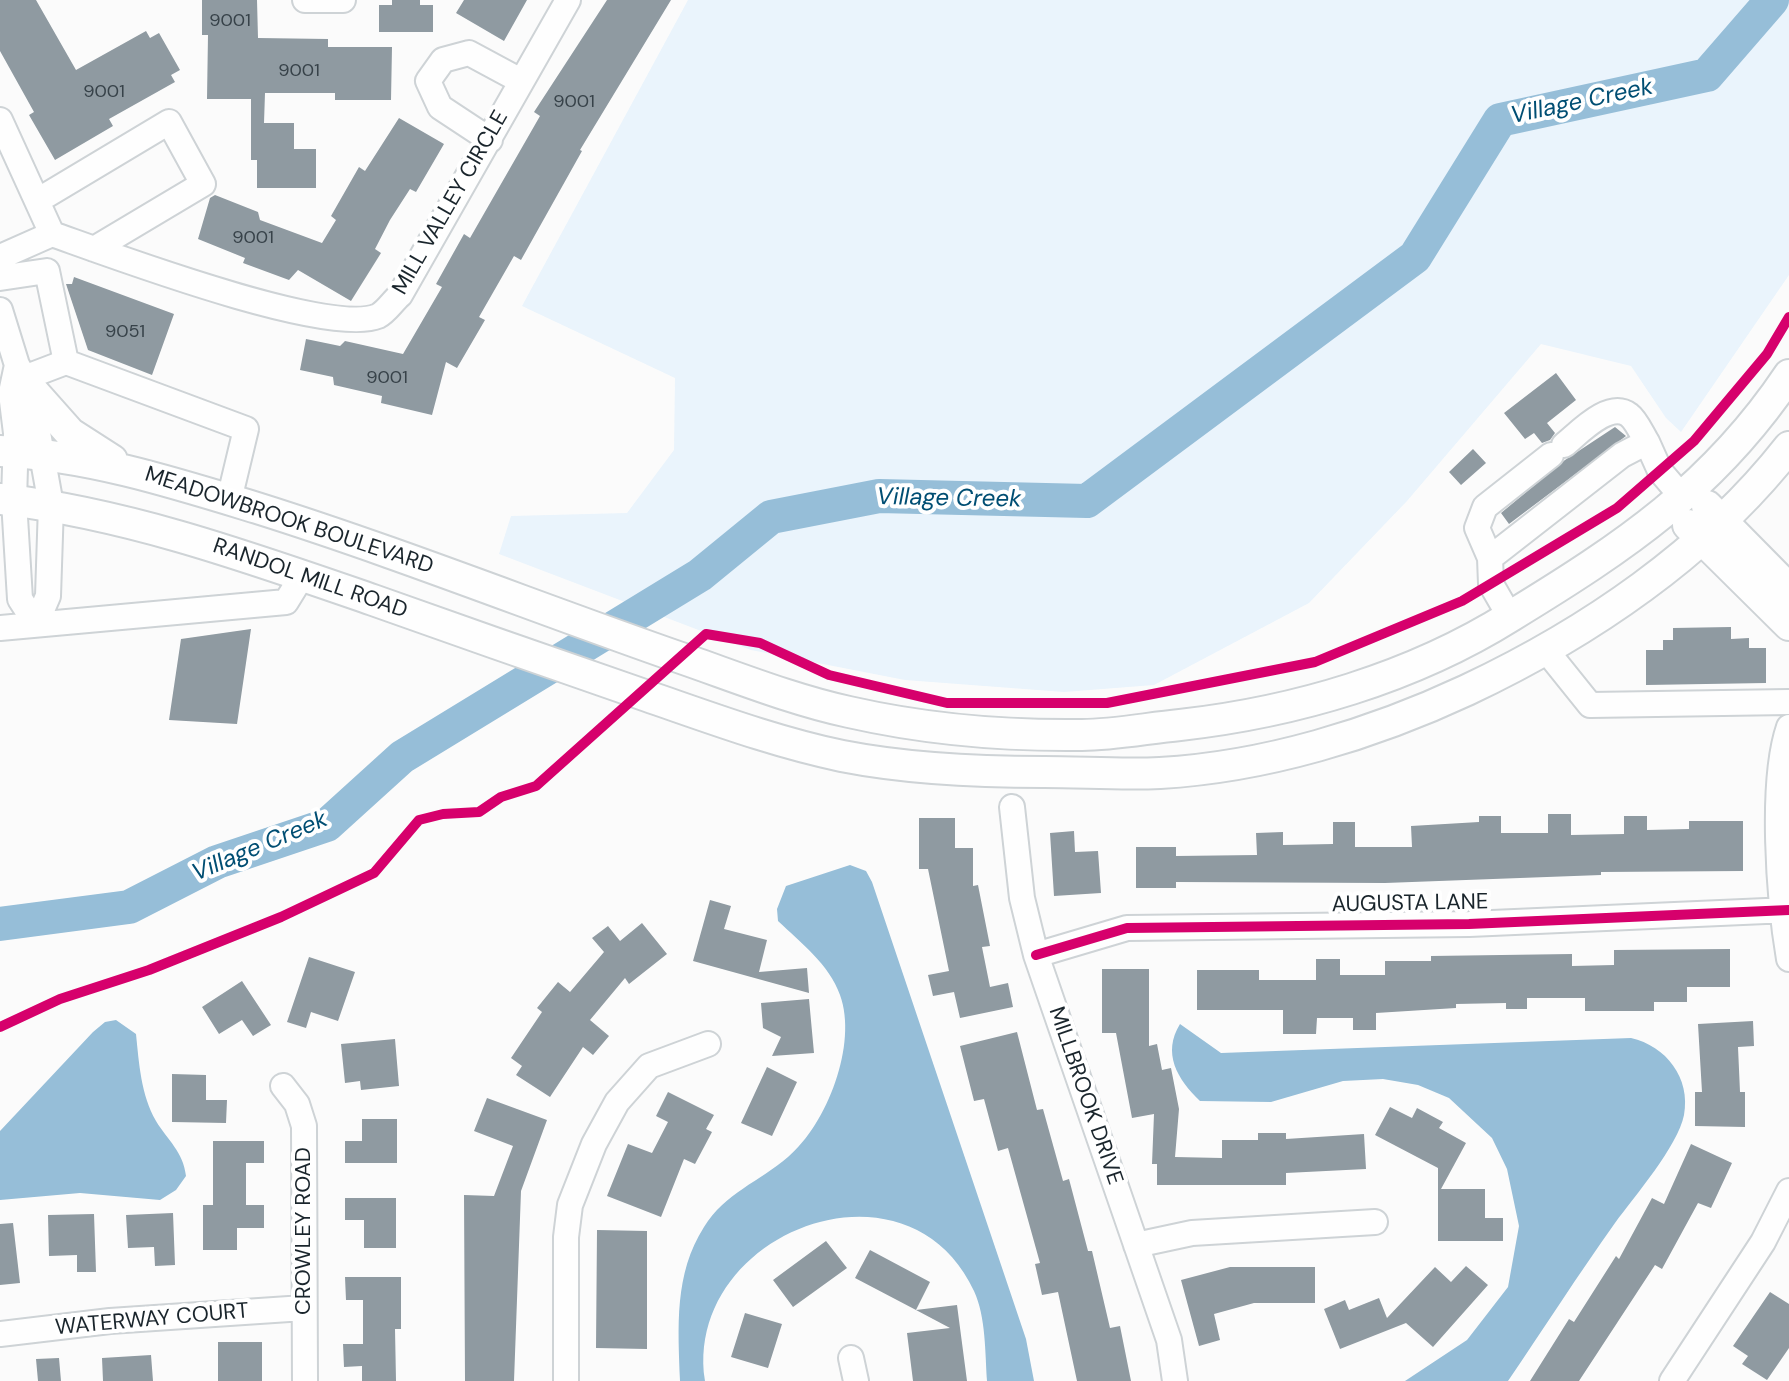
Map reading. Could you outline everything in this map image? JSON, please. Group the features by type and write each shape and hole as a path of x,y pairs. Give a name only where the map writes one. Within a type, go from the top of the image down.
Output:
{"main road":[{"name":"MEADOWBROOK BOULEVARD","path":"19,452 132,470 354,538 519,601 712,669 866,716 930,727 1084,735 1220,720 1338,694 1462,647 1619,549 1682,499 1759,421 1789,375"},
{"path":"24,377 70,433 89,448 132,470"},
{"name":"RANDOL MILL ROAD","path":"51,505 223,547 724,723 843,756 977,772 1161,773 1252,761 1416,714 1513,668 1615,607 1760,484 1789,447"},
{"path":"1682,499 1710,528 1789,625"},
{"path":"7,500 51,505"},
{"path":"1710,528 1789,589"}],"street":[{"path":"305,0 340,3 343,0"},
{"name":"MILL VALLEY CIRCLE","path":"52,234 220,293 330,315 363,319 380,315 400,295 568,0"},
{"path":"490,140 440,107 428,81 443,60 469,53 521,81"},
{"path":"0,120 52,234 0,257"},
{"path":"37,201 169,122 203,184 86,246"},
{"path":"0,278 47,271 66,362"},
{"path":"0,310 24,377 19,452 7,500 20,599 36,624"},
{"path":"24,377 66,362 246,429 229,500"},
{"path":"1510,617 1491,584 1490,558 1477,528 1485,507 1601,416 1617,410 1630,415 1660,471 1682,499"},
{"path":"1490,558 1622,455 1647,442"},
{"path":"19,452 51,505 48,596 36,624"},
{"path":"0,628 286,602 302,576"},
{"path":"1545,649 1590,705 1789,702"},
{"path":"1789,727 1780,783 1789,959"},
{"name":"MILLBROOK DRIVE","path":"1012,807 1022,898 1036,955 1169,1340 1175,1381"},
{"name":"AUGUSTA LANE","path":"1036,955 1127,928 1469,924 1785,910"},
{"path":"566,1381 566,1237 570,1205 594,1144 617,1102 649,1066 708,1044"},
{"name":"CROWLEY ROAD","path":"283,1086 297,1104 304,1126 305,1381"},
{"path":"1672,1381 1763,1242 1789,1191"},
{"path":"1136,1245 1206,1232 1375,1222"},
{"name":"WATERWAY COURT","path":"0,1334 110,1321 304,1308"}],"shaded area":[{"path":"688,0 1789,0 1789,275 1681,432 1666,418 1631,366 1541,344 1407,501 1309,603 1154,685 1064,692 905,680 751,650 499,554 511,516 627,513 674,450 675,378 522,306"}],"water":[{"path":"850,865 866,871 872,882 1026,1339 1034,1381 987,1381 978,1301 942,1247 900,1223 853,1217 806,1226 763,1250 728,1285 707,1329 705,1381 680,1381 680,1301 687,1263 694,1245 712,1215 722,1205 777,1166 802,1143 826,1104 842,1059 845,1015 840,995 822,964 778,921 777,909 786,886"},
{"path":"116,1020 136,1034 147,1101 156,1121 178,1153 186,1176 176,1190 160,1200 80,1193 0,1200 0,1131 93,1032 105,1022"},
{"path":"1180,1024 1221,1053 1631,1038 1655,1048 1680,1076 1684,1088 1684,1115 1665,1156 1601,1243 1508,1381 1405,1381 1467,1340 1508,1287 1519,1226 1507,1169 1492,1138 1449,1098 1418,1085 1383,1079 1343,1081 1271,1102 1200,1101 1179,1075 1172,1055 1172,1045"}],"building":[{"path":"0,0 36,0 76,70 146,31 150,38 159,33 180,70 171,75 175,82 109,119 113,126 55,160 29,115 34,112 0,51"},
{"path":"202,0 257,0 258,38 328,39 328,47 392,47 391,100 335,100 335,93 265,93 264,123 294,123 294,149 316,149 316,188 257,188 257,160 251,160 251,99 207,99 208,35 202,35"},
{"path":"392,0 420,0 420,5 433,5 433,32 379,32 379,5 392,5"},
{"path":"464,0 527,0 504,41 456,13"},
{"path":"607,0 671,0 580,150 521,260 514,256 479,317 485,320 457,368 446,362 432,415 381,403 382,396 334,385 333,377 300,370 306,339 340,346 345,341 403,354 442,287 436,284 464,234 470,238 540,116 534,112"},
{"path":"399,118 444,144 416,192 410,189 390,220 375,249 381,253 351,301 298,270 289,280 243,263 245,258 198,239 210,198 215,195 258,212 260,220 322,243 336,220 331,216 359,167 365,171"},
{"path":"74,277 174,314 152,375 88,350 66,284 72,284"},
{"path":"1556,373 1576,400 1547,423 1555,433 1550,440 1542,443 1534,433 1525,439 1504,413"},
{"path":"1615,427 1626,436 1509,524 1501,513 1565,460"},
{"path":"1473,449 1486,463 1461,485 1449,472"},
{"path":"1731,627 1731,639 1749,638 1749,648 1766,648 1766,683 1646,685 1646,650 1663,650 1663,640 1673,640 1673,628"},
{"path":"251,629 237,724 169,720 181,639"},
{"path":"1548,814 1571,814 1571,835 1624,834 1624,816 1647,816 1647,830 1689,829 1689,821 1743,821 1743,871 1601,872 1601,875 1385,883 1176,882 1176,888 1136,888 1136,847 1176,847 1176,856 1257,855 1256,833 1283,832 1283,845 1333,844 1333,822 1355,822 1355,847 1412,847 1411,826 1479,822 1479,816 1501,816 1501,833 1548,833"},
{"path":"919,818 955,818 955,848 973,848 973,886 978,885 990,946 982,947 990,987 1008,983 1013,1007 960,1018 954,992 933,996 928,975 949,971 928,869 919,869"},
{"path":"1074,831 1075,852 1098,851 1101,893 1054,896 1050,833"},
{"path":"710,900 731,906 724,929 767,940 759,972 807,968 809,993 693,961"},
{"path":"642,923 667,954 629,984 625,978 590,1020 609,1036 593,1055 583,1047 550,1097 516,1075 522,1066 511,1058 542,1012 537,1008 558,982 570,992 604,952 592,938 608,926 620,941"},
{"path":"1730,949 1730,987 1687,987 1687,1002 1654,1002 1654,1011 1585,1011 1585,998 1527,998 1527,1009 1506,1009 1506,1003 1456,1004 1456,1008 1376,1013 1376,1030 1353,1030 1353,1018 1317,1018 1316,1034 1283,1034 1283,1010 1197,1010 1197,970 1259,970 1259,980 1316,980 1316,959 1340,959 1340,975 1385,975 1385,961 1431,961 1431,956 1572,954 1572,966 1614,965 1614,950"},
{"path":"309,957 355,972 338,1021 311,1012 306,1028 287,1022"},
{"path":"1102,969 1149,969 1149,1046 1157,1044 1162,1070 1171,1068 1179,1109 1175,1157 1222,1158 1222,1140 1258,1140 1258,1133 1286,1133 1286,1139 1364,1134 1366,1169 1286,1173 1286,1185 1157,1185 1157,1164 1152,1164 1154,1114 1132,1118 1116,1033 1102,1033"},
{"path":"242,981 271,1025 253,1036 242,1020 219,1034 202,1007"},
{"path":"809,999 814,1053 772,1056 781,1037 763,1028 761,1003"},
{"path":"1753,1021 1754,1046 1738,1047 1740,1092 1745,1092 1745,1127 1695,1126 1695,1092 1702,1092 1698,1024"},
{"path":"1017,1032 1037,1110 1043,1109 1063,1181 1069,1179 1088,1251 1092,1251 1110,1328 1120,1326 1131,1381 1077,1381 1058,1292 1042,1295 1035,1264 1040,1263 1008,1148 998,1151 984,1099 974,1101 960,1046"},
{"path":"395,1039 399,1086 361,1090 360,1081 345,1083 341,1044"},
{"path":"767,1067 797,1082 772,1136 741,1123"},
{"path":"172,1074 206,1075 206,1100 227,1100 226,1123 172,1122"},
{"path":"668,1092 714,1115 706,1129 712,1132 695,1164 684,1159 661,1217 607,1196 628,1144 652,1153 668,1122 656,1116"},
{"path":"487,1098 547,1120 521,1191 514,1381 465,1381 464,1195 494,1196 513,1146 474,1131"},
{"path":"1390,1107 1412,1118 1417,1108 1443,1122 1439,1128 1466,1143 1441,1189 1485,1189 1485,1218 1503,1218 1503,1241 1438,1241 1438,1168 1375,1135"},
{"path":"362,1119 397,1119 397,1163 345,1163 345,1141 362,1141"},
{"path":"213,1141 264,1141 264,1163 246,1163 246,1205 264,1205 264,1228 237,1228 237,1250 203,1250 203,1205 213,1205"},
{"path":"1691,1144 1732,1163 1711,1208 1698,1203 1662,1269 1655,1265 1579,1381 1530,1381 1569,1319 1574,1322 1616,1256 1619,1259 1652,1198 1664,1204"},
{"path":"345,1198 396,1198 396,1248 364,1248 364,1220 345,1220"},
{"path":"173,1213 175,1265 155,1266 154,1247 128,1248 126,1215"},
{"path":"94,1214 96,1272 77,1272 77,1255 49,1256 48,1215"},
{"path":"13,1223 20,1283 0,1285 0,1224"},
{"path":"597,1230 647,1231 647,1349 596,1348"},
{"path":"826,1241 847,1268 793,1307 773,1280"},
{"path":"870,1250 930,1282 916,1310 855,1278"},
{"path":"1466,1266 1488,1285 1433,1347 1406,1323 1340,1349 1324,1309 1345,1300 1349,1310 1379,1298 1387,1318 1435,1267 1451,1282"},
{"path":"1230,1267 1315,1267 1315,1303 1254,1303 1214,1314 1220,1340 1199,1346 1181,1280"},
{"path":"345,1277 401,1277 401,1329 395,1329 396,1381 362,1381 362,1366 344,1367 343,1344 363,1344 363,1300 346,1300"},
{"path":"1770,1292 1789,1304 1789,1348 1767,1380 1742,1364 1748,1356 1733,1346"},
{"path":"957,1305 967,1381 913,1381 907,1333 950,1328 916,1310"},
{"path":"745,1313 782,1324 768,1368 731,1357"},
{"path":"218,1342 262,1342 262,1381 218,1381"},
{"path":"151,1355 153,1381 103,1381 102,1358"},
{"path":"59,1358 61,1381 38,1381 36,1359"}],"waterway":[{"name":"Village Creek","path":"0,924 129,907 217,862 327,825 402,757 700,575 771,517 879,496 1087,501 1415,257 1500,120 1707,75 1772,0"}],"cycle path":[{"path":"0,1027 60,999 149,970 281,917 374,873 419,820 443,814 479,812 501,797 536,786 706,634 760,643 829,675 947,703 1107,703 1315,662 1462,601 1617,508 1694,441 1767,354 1789,317"},
{"path":"1036,955 1127,928 1469,924 1789,910"}]}
